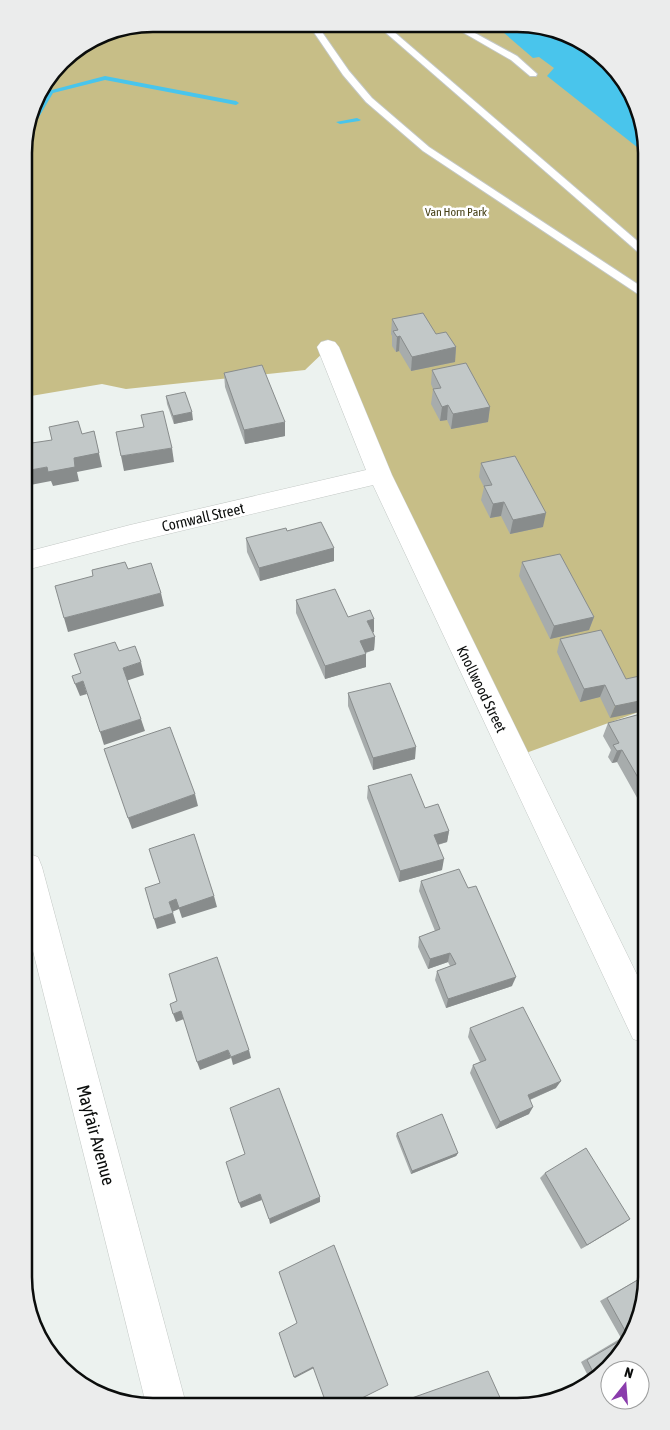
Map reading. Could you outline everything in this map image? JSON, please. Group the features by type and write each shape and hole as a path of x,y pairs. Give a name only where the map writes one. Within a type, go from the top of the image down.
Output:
{"street":[{"name":"Knollwood Street","path":"328,348 380,474 637,1011"},
{"name":"Cornwall Street","path":"33,559 380,474"},
{"name":"Mayfair Avenue","path":"32,888 164,1398"}],"lane":[{"path":"318,32 346,73 369,100 426,149 638,289"},
{"path":"390,32 638,246"},
{"path":"467,32 514,58 533,74"}],"green space":[{"name":"Van Horn Park","path":"154,32 516,32 555,39 584,53 607,74 625,100 633,122 638,154 638,712 515,757 328,348 305,370 126,389 102,384 33,396 34,138 39,115 53,86 68,68 86,53 115,39"}],"water":[{"path":"503,32 540,35 555,39 584,53 596,63 617,86 625,100 633,122 637,147 547,76 554,68 539,57 533,58"}],"building":[{"path":"423,313 436,334 446,332 456,347 412,357 400,336 397,337 393,331 398,330 392,319"},
{"path":"466,363 490,407 453,414 448,405 442,407 433,389 441,388 432,370"},
{"path":"262,365 285,422 244,430 224,373"},
{"path":"185,392 192,412 173,416 166,396"},
{"path":"163,411 172,448 121,456 116,432 144,427 141,415"},
{"path":"78,421 82,434 94,431 99,453 74,458 75,467 48,472 47,467 33,470 33,443 52,440 49,427"},
{"path":"515,456 546,513 513,520 504,502 493,504 484,486 492,485 481,463"},
{"path":"321,522 334,548 259,568 246,538 286,528 287,531"},
{"path":"560,554 594,617 554,626 522,562"},
{"path":"125,562 128,569 151,563 161,593 64,618 55,586 93,576 92,570"},
{"path":"335,589 348,617 370,610 374,619 367,621 375,637 360,641 366,654 325,666 296,600"},
{"path":"601,630 626,679 638,676 638,701 615,706 605,685 584,689 560,639"},
{"path":"115,642 119,651 135,646 141,662 123,668 141,719 100,732 83,681 75,684 72,676 81,673 74,654"},
{"path":"390,683 416,747 373,758 348,693"},
{"path":"638,715 637,777 622,750 617,751 613,745 619,743 608,723"},
{"path":"170,727 195,794 128,818 104,749"},
{"path":"411,774 425,808 438,804 449,831 434,835 444,859 400,871 368,786"},
{"path":"194,834 214,896 179,908 176,899 169,902 173,913 154,919 145,888 160,883 149,849"},
{"path":"459,869 468,888 476,886 516,977 448,999 437,971 456,964 450,953 430,959 419,937 440,929 421,881"},
{"path":"217,957 249,1050 231,1057 228,1050 197,1062 181,1011 173,1014 170,1004 177,1001 169,974"},
{"path":"523,1007 561,1081 528,1095 533,1107 500,1122 473,1065 486,1060 470,1028"},
{"path":"279,1088 320,1197 269,1219 260,1194 239,1203 226,1162 245,1154 230,1108"},
{"path":"442,1114 458,1153 412,1171 397,1133"},
{"path":"586,1148 630,1219 587,1245 545,1173"},
{"path":"334,1245 388,1385 362,1398 324,1398 313,1367 294,1377 279,1333 297,1323 279,1272"},
{"path":"637,1280 635,1300 625,1330 607,1298"},
{"path":"618,1342 607,1356 600,1360 600,1363 592,1370 587,1360"},
{"path":"488,1371 500,1398 412,1398"}],"waterway":[{"path":"44,101 50,92 105,78 236,103"},
{"path":"340,122 357,120"}]}
